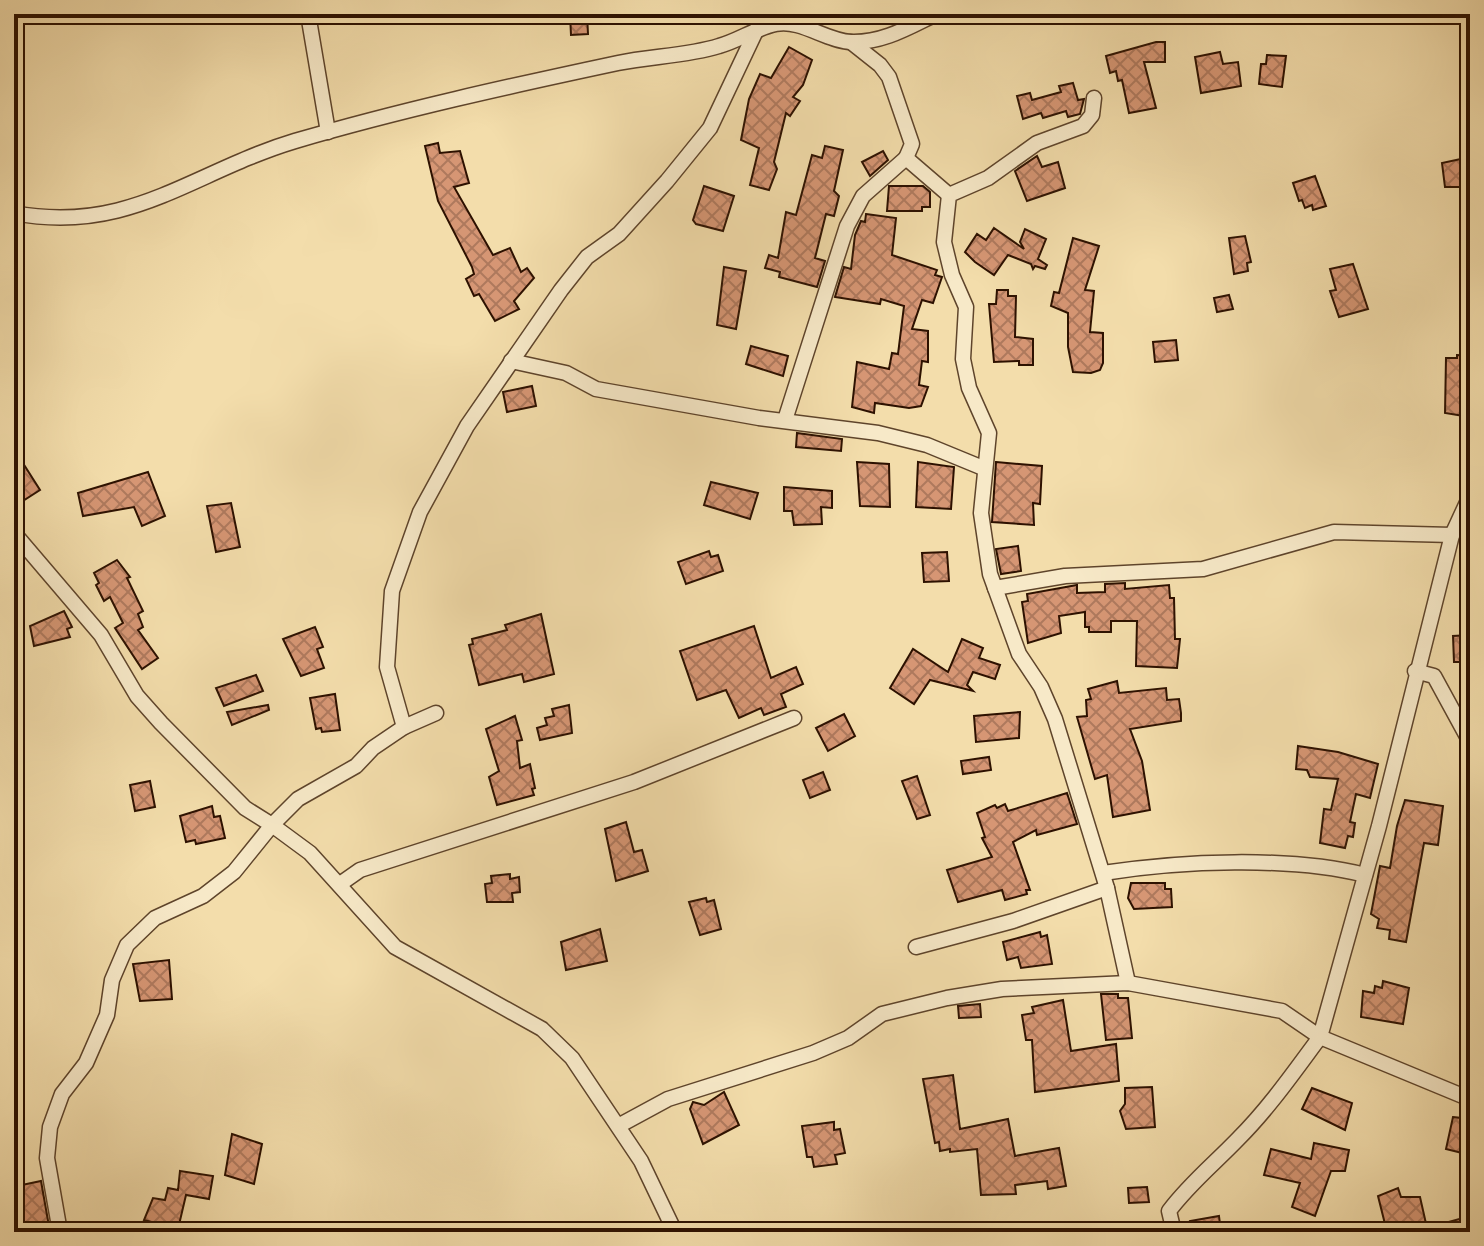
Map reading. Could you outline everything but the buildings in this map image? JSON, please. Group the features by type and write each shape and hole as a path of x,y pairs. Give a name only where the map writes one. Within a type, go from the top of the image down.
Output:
{"street":[{"path":"308,14 328,132"},
{"path":"404,727 387,667 392,591 420,512 467,426 587,257 619,234 710,128 759,31 764,14"},
{"path":"851,42 895,35 936,14"},
{"path":"14,213 50,220 111,215 153,201 276,147 328,132 622,62 718,47 777,24 794,25 851,42 880,65 889,77 912,144 906,158 863,196 847,226 785,420"},
{"path":"949,195 988,178 1037,143 1083,126 1092,115 1094,98"},
{"path":"906,158 949,195"},
{"path":"949,195 944,242 952,275 966,307 963,359 969,388 989,433 983,468 981,513 990,574 1019,654 1041,687 1055,719 1105,880 1128,983"},
{"path":"511,361 566,373 596,389 878,433 927,445 983,468"},
{"path":"1174,1232 1169,1211 1185,1190 1239,1139 1320,1037 1452,535 1470,496"},
{"path":"995,588 1065,576 1203,569 1334,532 1452,535"},
{"path":"14,533 101,635 145,705 245,808 310,853 395,947 542,1029 572,1058 620,1125 675,1232"},
{"path":"1415,671 1434,676 1470,742"},
{"path":"60,1232 47,1158 50,1127 62,1094 86,1063 107,1015 112,980 127,945 155,918 203,896 234,872 272,825 298,799 356,766 373,748 404,727 436,713"},
{"path":"340,884 360,870 634,782 794,718"},
{"path":"916,947 1013,921 1133,868 1307,863 1365,875"},
{"path":"620,1125 668,1099 813,1053 848,1038 882,1014 947,998 1002,989 1128,983 1282,1011 1320,1037 1470,1099"}]}
